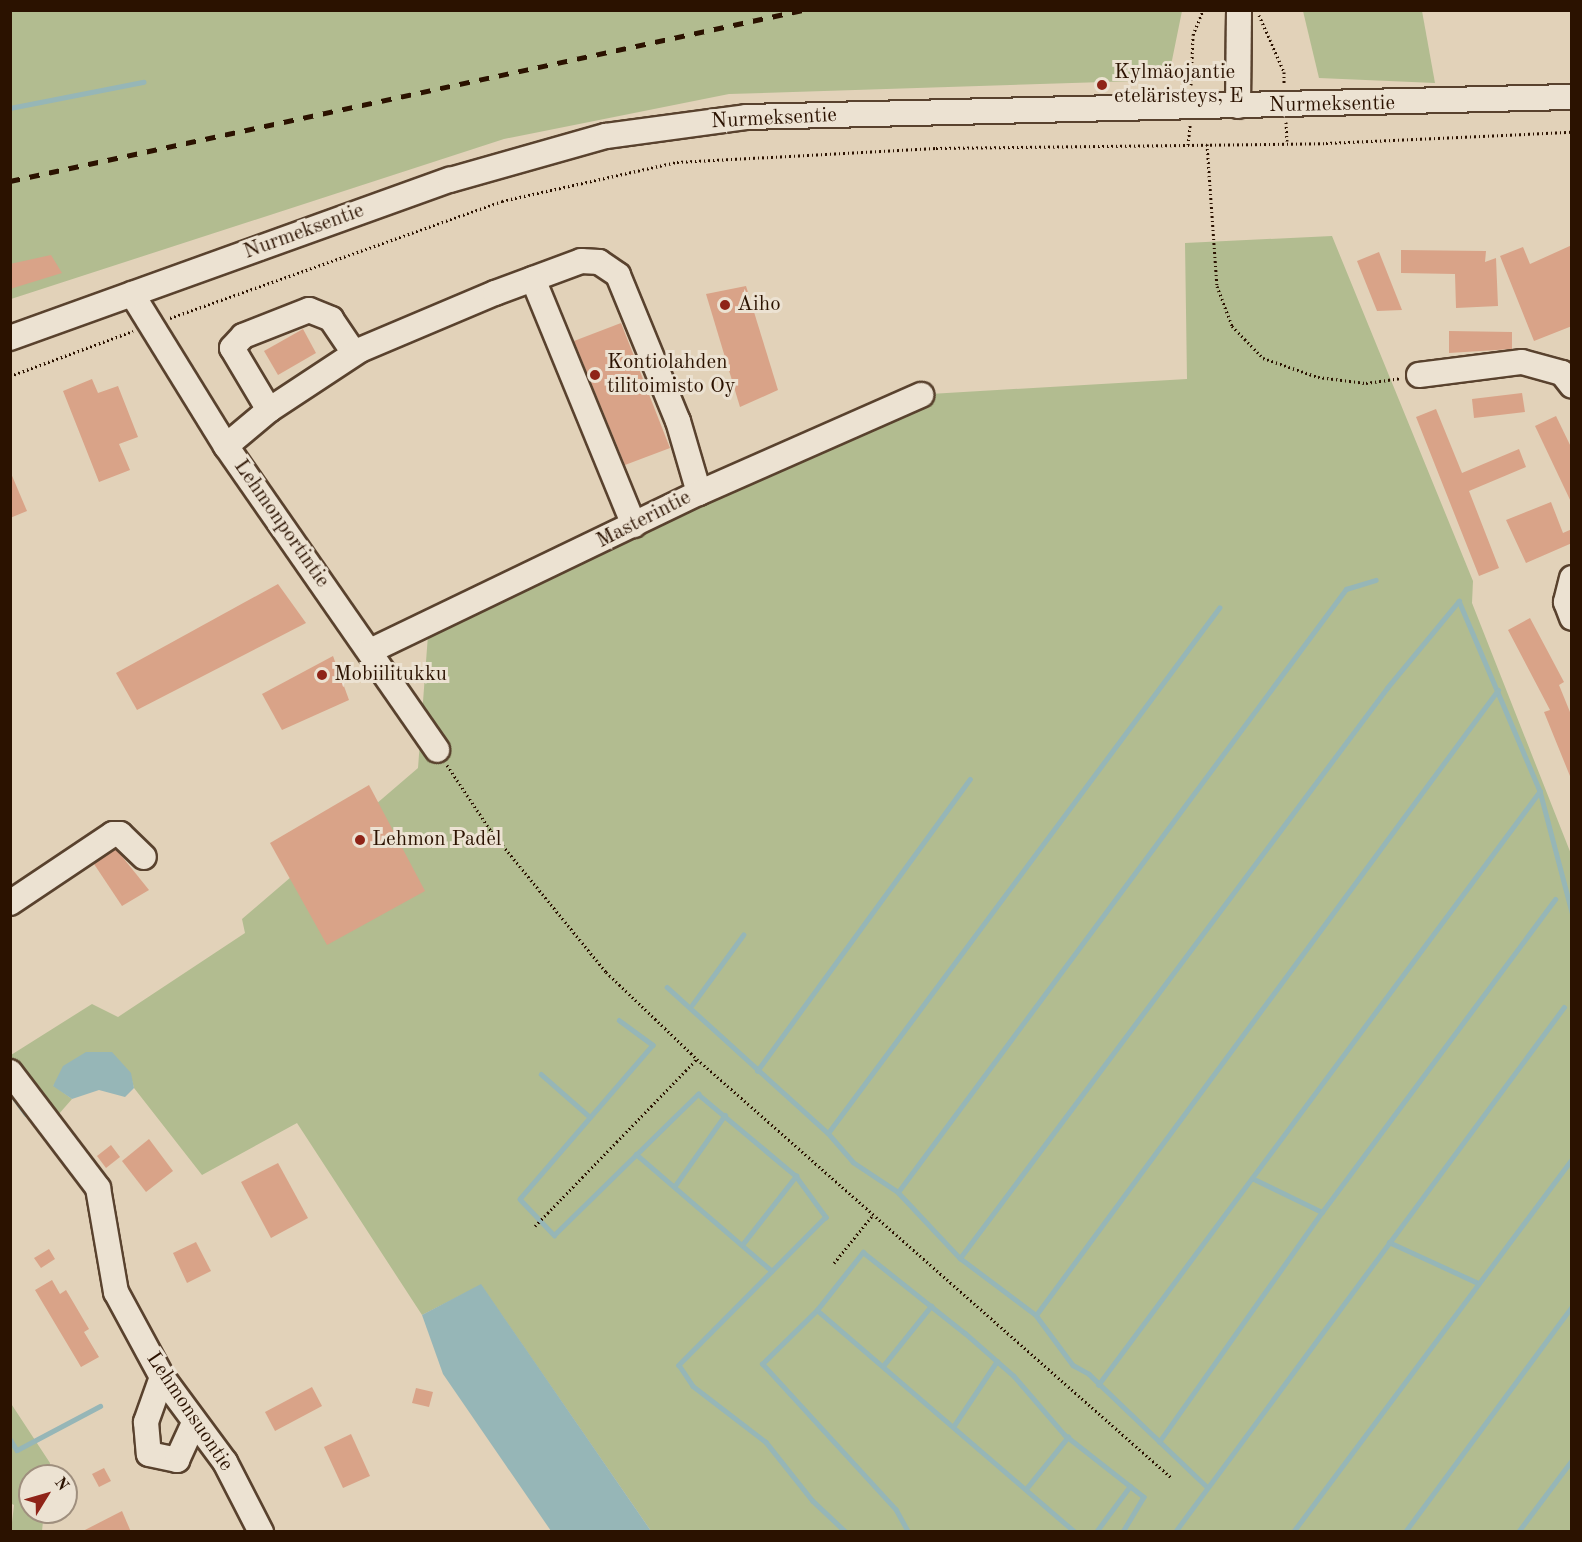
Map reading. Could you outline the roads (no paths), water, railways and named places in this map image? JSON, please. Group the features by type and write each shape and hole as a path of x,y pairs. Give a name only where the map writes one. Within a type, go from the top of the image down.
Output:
{"street":[{"path":"1238,106 1239,10"},
{"name":"Nurmeksentie","path":"10,338 450,180 606,136 746,117 1572,97"},
{"path":"226,446 269,410 354,353 581,261 599,262 618,275 678,421 699,493"},
{"path":"533,279 634,525"},
{"name":"Lehmonportintie","path":"132,294 226,446 437,750"},
{"path":"269,410 232,348 243,336 309,310 331,319 354,353"},
{"path":"1419,375 1522,362 1562,373 1572,386"},
{"name":"Masterintie","path":"370,651 699,493 921,395"},
{"path":"1572,578 1566,602 1572,618"},
{"path":"10,903 113,834 120,834 144,857"},
{"name":"Lehmonsuontie","path":"10,1072 98,1188 116,1292 162,1377 225,1462 261,1532"},
{"path":"162,1377 146,1422 149,1454 177,1460 194,1423"}],"water":[{"path":"86,1052 112,1052 131,1073 134,1088 125,1097 99,1090 72,1099 53,1086 63,1066"},
{"path":"481,1284 651,1531 551,1531 443,1374 422,1315"}],"waterway":[{"path":"10,108 143,82"},
{"path":"898,1192 1346,589 1376,580"},
{"path":"960,1258 1387,688 1459,601 1540,791 1572,912"},
{"path":"828,1133 1219,608"},
{"path":"1036,1315 1498,690"},
{"path":"757,1071 970,779"},
{"path":"1098,1385 1540,791"},
{"path":"1159,1442 1322,1212 1555,899"},
{"path":"692,1005 743,935"},
{"path":"667,987 828,1133 853,1162 898,1192 960,1258 1036,1315 1073,1365 1089,1374 1206,1486"},
{"path":"1175,1532 1564,1007"},
{"path":"619,1020 653,1045 520,1199 554,1235 698,1094 796,1176 826,1217 679,1365 693,1386 766,1442 813,1501 846,1532"},
{"path":"541,1074 590,1117"},
{"path":"10,1092 26,1114"},
{"path":"674,1187 725,1115"},
{"path":"636,1154 772,1271"},
{"path":"1293,1532 1572,1159"},
{"path":"742,1245 796,1176"},
{"path":"1252,1178 1322,1212"},
{"path":"1389,1242 1478,1283"},
{"path":"908,1532 896,1510 762,1364 817,1310 863,1252 965,1333 1014,1376 1065,1435 1144,1497 1123,1532"},
{"path":"883,1366 931,1306"},
{"path":"1405,1532 1572,1306"},
{"path":"817,1310 1075,1532"},
{"path":"953,1427 997,1361"},
{"path":"10,1439 17,1450 100,1406"},
{"path":"1026,1489 1068,1437"},
{"path":"1518,1532 1572,1460"},
{"path":"1096,1532 1130,1486"}],"railway":[{"path":"10,181 803,10"}],"place":[{"name":"Kylmäojantie eteläristeys, E","path":"1102,85"},
{"name":"Aiho","path":"725,305"},
{"name":"Kontiolahden tilitoimisto Oy","path":"595,375"},
{"name":"Mobiilitukku","path":"322,675"},
{"name":"Lehmon Padel","path":"360,840"}]}
